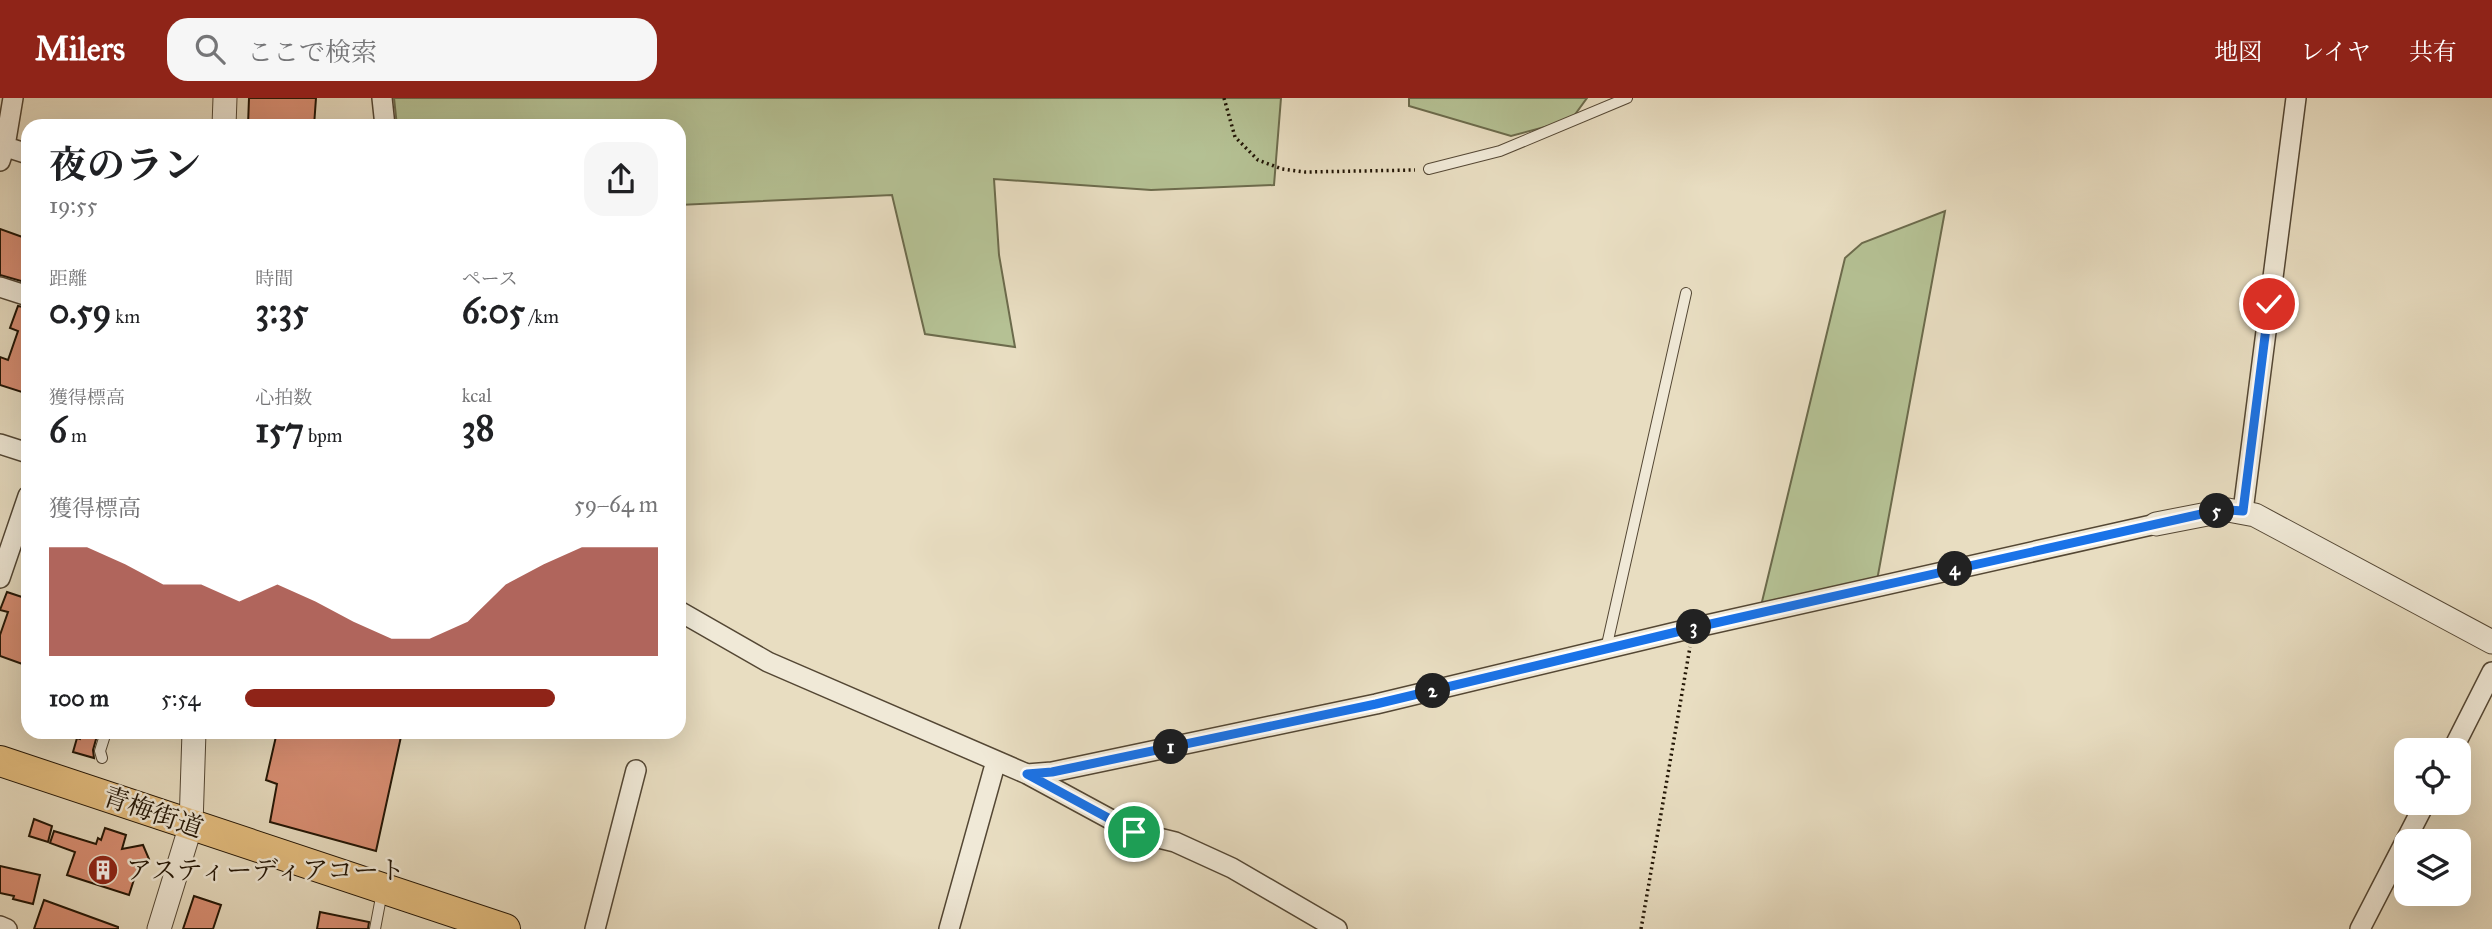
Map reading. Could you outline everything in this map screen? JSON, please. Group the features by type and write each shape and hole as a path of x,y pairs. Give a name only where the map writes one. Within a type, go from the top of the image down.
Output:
{"main road":[{"name":"青梅街道","path":"0,761 505,929"}],"street":[{"path":"13,98 2,151 21,153"},
{"path":"224,119 225,98"},
{"path":"382,98 384,119"},
{"path":"2243,511 2296,98"},
{"path":"0,287 21,294"},
{"path":"0,444 21,451"},
{"path":"1027,774 1052,772 1376,704 1693,628 2220,510 2255,514 2492,642"},
{"path":"0,578 21,516"},
{"path":"686,615 768,662 1027,774 1134,832 1175,842 1232,868 1337,929"},
{"path":"2459,738 2492,672"},
{"path":"159,929 191,825 194,739"},
{"path":"949,929 996,761"},
{"path":"595,929 636,770"},
{"path":"2360,929 2419,815"},
{"path":"0,926 7,929"}],"lane":[{"path":"1429,169 1500,151 1627,98"},
{"path":"1606,649 1686,293"},
{"path":"102,758 100,751 104,739"},
{"path":"375,929 383,888"}],"path":[{"path":"1224,98 1235,137 1258,160 1282,169 1305,172 1429,169"},
{"path":"1641,929 1693,628"}],"green space":[{"path":"394,98 1281,98 1274,185 1151,190 994,179 999,255 1015,347 925,334 892,195 686,205 686,119 396,119"},
{"path":"1409,98 1587,98 1571,120 1511,136 1409,106"},
{"path":"1945,211 1876,586 1760,610 1845,258 1862,243"}],"building":[{"path":"249,98 316,98 314,119 248,119"},
{"path":"0,229 21,236 21,281 0,275"},
{"path":"18,306 21,307 21,392 0,385 0,357 8,360 18,331 10,328"},
{"path":"7,592 21,597 21,664 0,656 0,635 8,612 0,610"},
{"path":"77,739 96,739 94,758 73,752"},
{"path":"275,739 400,739 376,851 270,822 277,784 266,780"},
{"path":"34,819 52,826 48,842 29,836"},
{"name":"アスティーディアコート","path":"105,828 126,835 122,849 143,845 149,859 138,867 129,895 67,875 75,852 50,843 54,831 96,844 98,838 101,840"},
{"path":"0,866 40,875 33,904 0,893"},
{"path":"194,896 221,905 213,929 183,929"},
{"path":"44,900 118,927 118,929 34,929"},
{"path":"320,912 369,922 368,929 317,929"}],"place":[{"name":"アスティーディアコート","path":"103,870"}],"route":[{"path":"1134,832 1027,774 1052,772 1376,704 1693,628 2210,512 2243,511 2269,304"}]}
